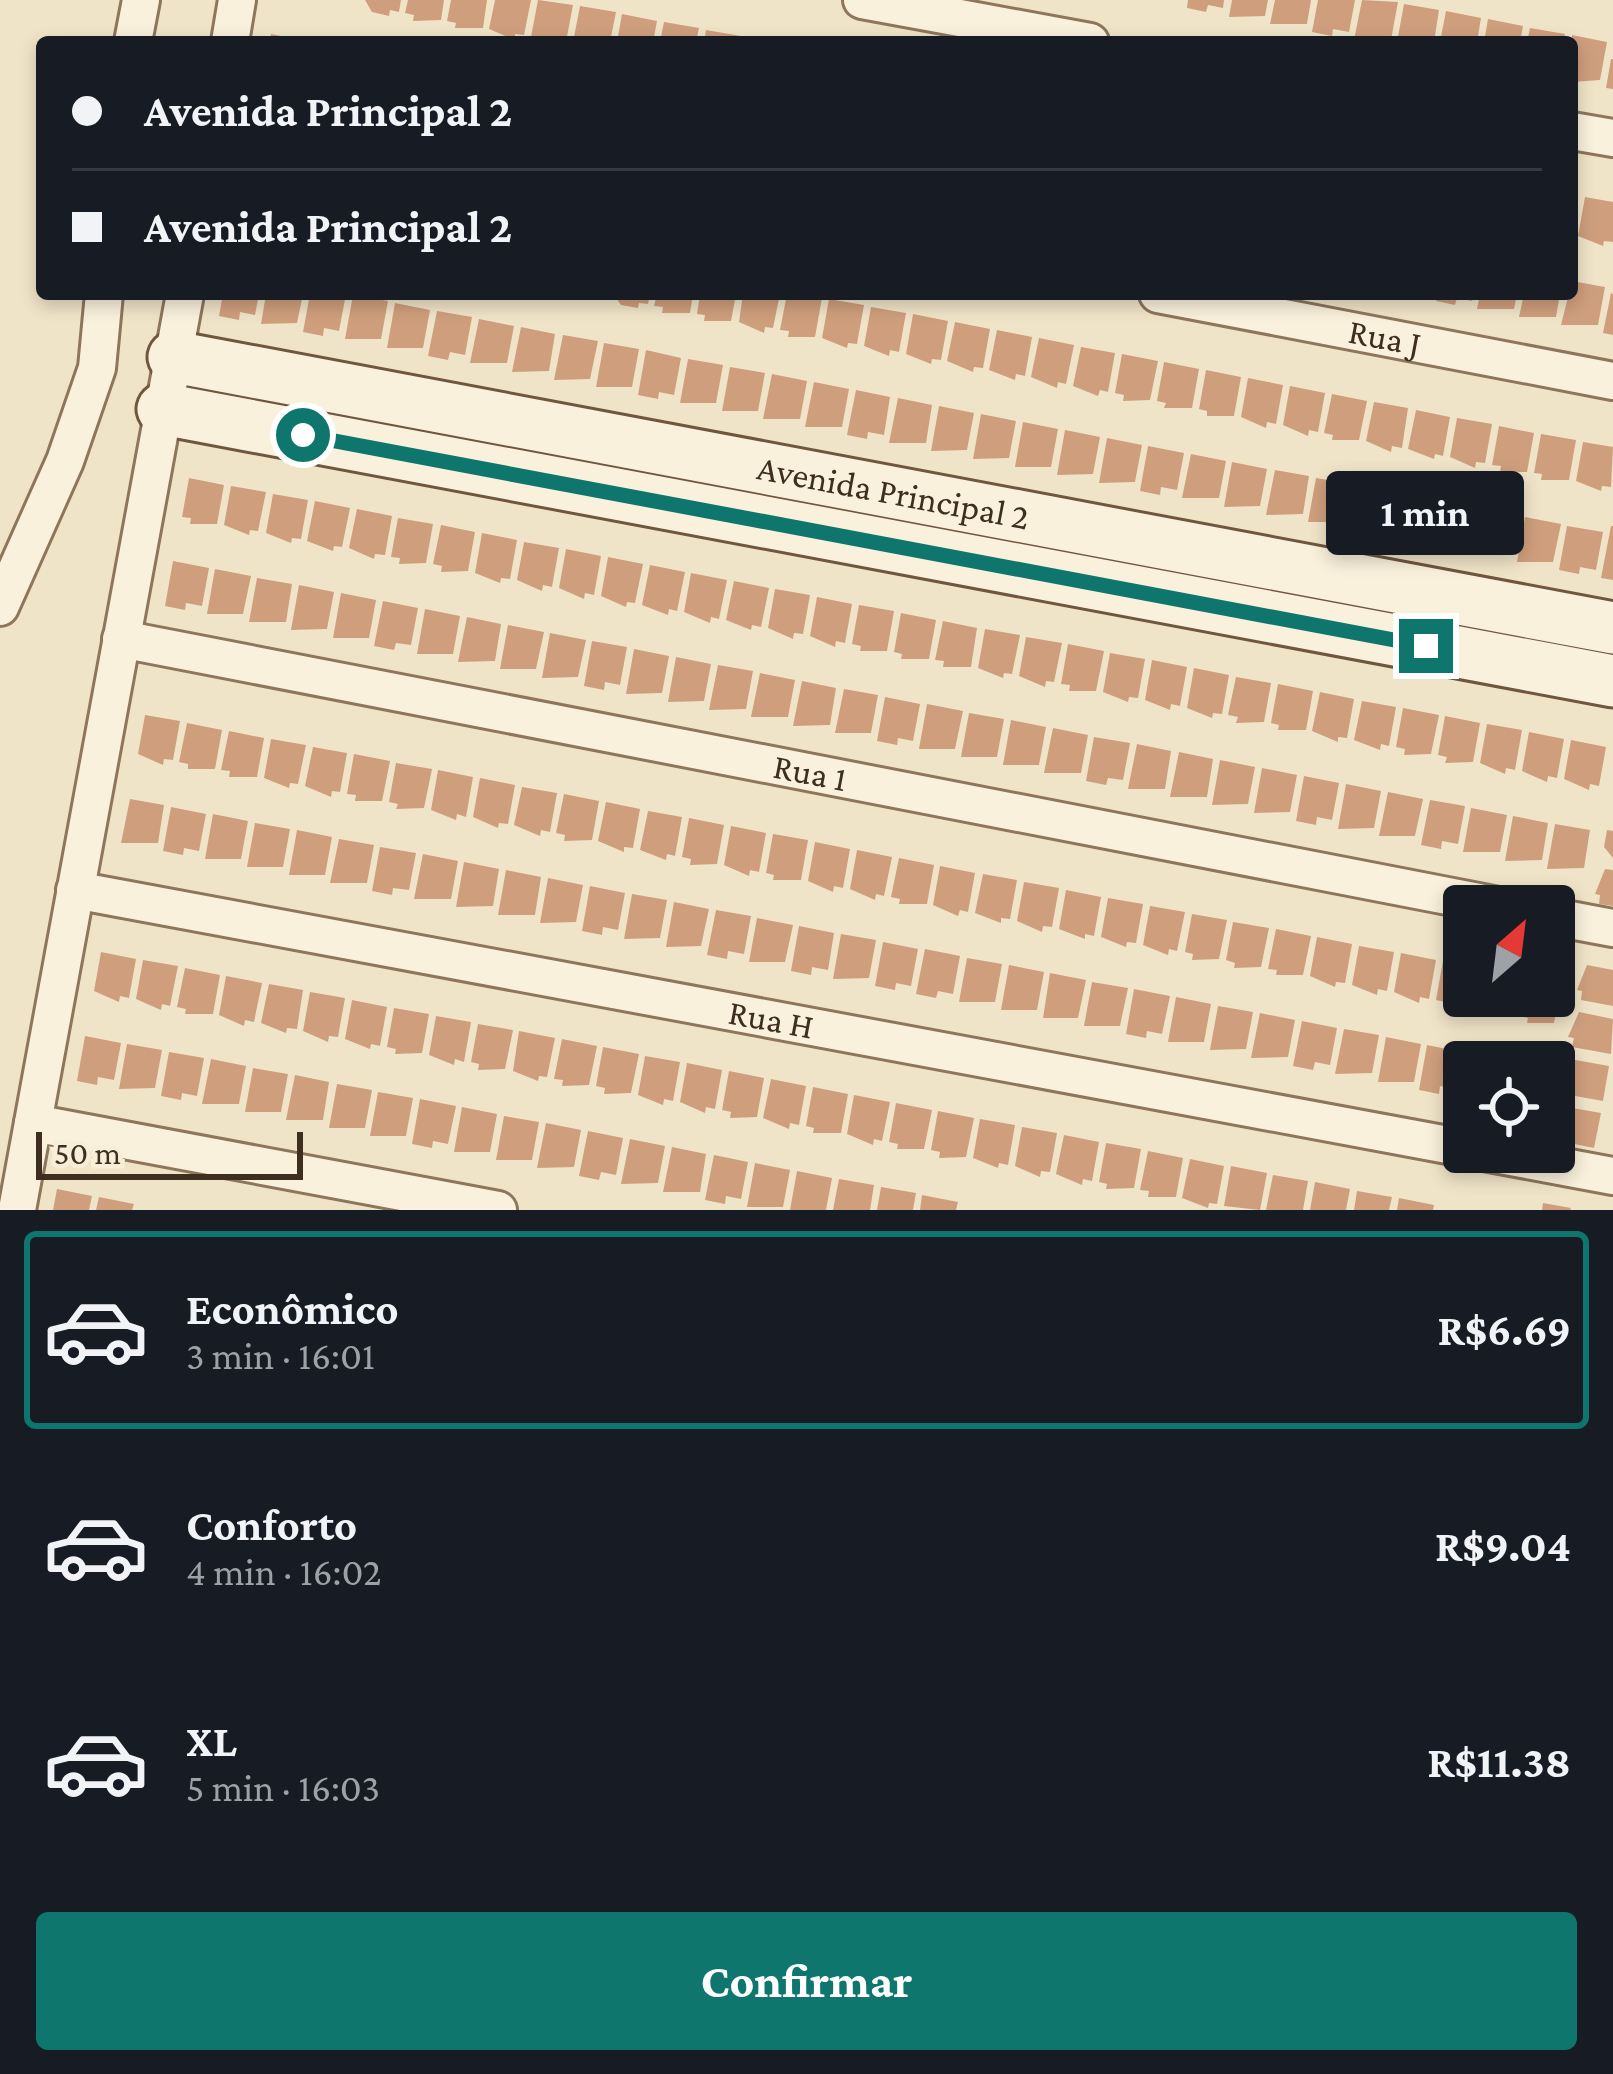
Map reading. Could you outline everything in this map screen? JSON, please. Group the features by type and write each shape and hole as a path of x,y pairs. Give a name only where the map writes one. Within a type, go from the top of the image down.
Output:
{"street":[{"path":"135,36 141,0"},
{"path":"231,36 237,0"},
{"path":"862,0 1057,36"},
{"path":"1578,131 1613,138"},
{"path":"0,607 65,461 97,368 103,300"},
{"path":"17,1210 184,300"},
{"name":"Rua J","path":"1189,300 1613,381"},
{"name":"Avenida Principal 2","path":"174,357 1613,628"},
{"name":"Avenida Principal 2","path":"163,409 1613,681"},
{"name":"Rua 1","path":"121,639 1443,895"},
{"name":"Rua H","path":"75,890 1443,1144"},
{"path":"1575,921 1613,928"},
{"path":"33,1123 498,1210"},
{"path":"1575,1169 1613,1176"}],"building":[{"path":"365,0 401,0 399,12 390,10 389,16 372,12"},
{"path":"408,0 444,0 441,20 413,21 414,15 405,13"},
{"path":"451,0 487,0 483,28 455,28 456,23 447,21"},
{"path":"495,0 531,0 524,35 506,36 489,29"},
{"path":"538,0 573,5 567,36 531,36"},
{"path":"1188,0 1224,0 1223,8 1208,5 1206,12 1187,8"},
{"path":"1232,0 1268,0 1265,16 1229,17"},
{"path":"1275,0 1311,0 1307,24 1270,24"},
{"path":"1318,0 1355,0 1349,32 1333,29 1332,36 1312,32"},
{"path":"1362,0 1398,2 1392,36 1355,36"},
{"path":"1404,4 1439,10 1435,36 1398,36"},
{"path":"580,6 616,12 611,36 574,36"},
{"path":"1446,11 1481,18 1478,36 1441,36"},
{"path":"622,14 657,21 654,36 618,36"},
{"path":"1488,19 1523,26 1521,36 1485,36"},
{"path":"664,22 699,28 697,36 661,36"},
{"path":"1530,28 1565,34 1564,36 1528,36"},
{"path":"706,30 741,36 705,36"},
{"path":"1578,36 1607,42 1600,80 1578,82"},
{"path":"1613,59 1613,89 1606,88"},
{"path":"1585,197 1613,202 1613,242 1604,241 1603,246 1578,236"},
{"path":"1578,282 1605,287 1598,325 1561,325 1567,300 1578,300"},
{"path":"1613,294 1613,335 1603,333"},
{"path":"222,300 258,300 255,315 240,312 239,320 219,316"},
{"path":"265,300 302,300 297,323 261,324"},
{"path":"309,300 345,300 339,331 324,328 323,336 303,332"},
{"path":"352,300 388,301 381,339 345,339"},
{"path":"617,300 649,300 638,308"},
{"path":"656,300 692,300 690,313 662,313 663,307 654,306"},
{"path":"699,300 735,300 731,321 704,321 705,315 697,314"},
{"path":"742,300 779,300 773,328 765,327 764,333 739,322"},
{"path":"786,300 822,300 815,337 788,337 789,331 780,330"},
{"path":"829,300 864,305 857,344 848,343 847,348 822,338"},
{"path":"1479,300 1516,300 1514,309 1477,309"},
{"path":"1523,300 1559,300 1556,317 1519,317"},
{"path":"395,303 430,310 423,348 387,348"},
{"path":"871,307 906,313 899,352 890,350 889,356 864,346"},
{"path":"437,311 472,317 465,355 450,352 448,360 428,356"},
{"path":"913,314 948,321 941,360 932,359 931,364 906,354"},
{"path":"479,319 514,326 507,363 470,363"},
{"path":"955,322 990,329 983,368 974,367 973,372 947,361"},
{"path":"521,327 555,334 549,371 512,372"},
{"path":"997,330 1032,337 1025,376 1016,374 1015,380 989,370"},
{"path":"563,335 598,341 590,379 554,380"},
{"path":"1039,338 1074,345 1066,384 1058,382 1057,388 1031,377"},
{"path":"604,343 639,349 632,387 596,387"},
{"path":"1081,347 1115,353 1108,392 1100,390 1098,396 1073,386"},
{"path":"646,350 681,358 674,395 659,392 658,399 638,395"},
{"path":"1122,354 1158,361 1150,400 1123,401 1124,395 1115,393"},
{"path":"688,359 723,365 716,403 680,403"},
{"path":"1164,362 1199,369 1192,408 1164,408 1166,403 1157,401"},
{"path":"730,367 765,373 758,411 722,411"},
{"path":"1206,370 1241,377 1234,416 1207,416 1207,411 1199,409"},
{"path":"772,374 807,381 800,419 763,419"},
{"path":"1248,378 1283,385 1276,424 1267,422 1266,428 1241,417"},
{"path":"814,382 849,389 842,427 805,427"},
{"path":"1290,386 1325,393 1318,432 1309,430 1308,436 1283,425"},
{"path":"856,390 890,397 884,435 868,432 867,439 847,435"},
{"path":"1332,394 1367,401 1359,440 1332,440 1333,435 1324,433"},
{"path":"898,398 932,405 926,443 889,443"},
{"path":"1374,402 1408,408 1402,448 1392,446 1391,452 1366,441"},
{"path":"939,406 974,413 967,450 931,451"},
{"path":"1416,410 1450,417 1443,456 1435,454 1434,459 1408,449"},
{"path":"981,414 1016,421 1009,458 973,459"},
{"path":"1457,418 1492,424 1485,463 1476,462 1475,468 1450,457"},
{"path":"1023,422 1058,429 1051,467 1015,467"},
{"path":"1499,426 1534,433 1527,472 1500,472 1501,466 1492,465"},
{"path":"1065,430 1100,437 1093,474 1057,475"},
{"path":"1541,434 1576,440 1569,480 1541,480 1542,474 1534,473"},
{"path":"1107,438 1142,445 1135,482 1099,483"},
{"path":"1583,442 1613,447 1611,487 1602,486 1601,491 1576,481"},
{"path":"1148,446 1184,453 1177,490 1161,487 1160,495 1140,491"},
{"path":"1191,454 1226,461 1219,498 1182,498"},
{"path":"1232,462 1267,469 1260,506 1224,507"},
{"path":"1275,470 1309,476 1303,514 1266,515"},
{"path":"189,478 224,485 217,524 190,524 191,518 182,517"},
{"path":"1316,478 1351,484 1344,522 1308,522"},
{"path":"231,486 266,492 258,531 250,530 249,535 224,525"},
{"path":"1358,486 1393,493 1386,530 1371,527 1370,534 1350,530"},
{"path":"273,494 308,500 301,539 292,538 291,543 266,533"},
{"path":"1400,494 1435,500 1428,538 1391,539"},
{"path":"315,501 350,508 342,547 334,546 333,551 307,541"},
{"path":"1442,502 1477,508 1470,546 1434,546"},
{"path":"357,509 392,516 385,555 375,554 374,559 349,548"},
{"path":"1483,509 1518,517 1512,554 1475,555"},
{"path":"1525,517 1561,524 1553,562 1517,562"},
{"path":"398,518 433,524 426,563 399,564 400,558 391,557"},
{"path":"441,525 475,532 468,571 441,572 442,566 433,564"},
{"path":"1567,526 1603,532 1596,570 1580,567 1579,574 1559,570"},
{"path":"1613,526 1613,580 1601,578"},
{"path":"482,533 517,540 510,579 501,578 500,583 475,573"},
{"path":"524,542 559,548 552,587 543,585 542,591 517,580"},
{"path":"566,549 601,556 594,595 585,593 584,599 559,588"},
{"path":"608,557 643,564 635,603 627,602 626,607 601,596"},
{"path":"173,561 209,568 202,606 186,603 185,610 165,606"},
{"path":"650,565 685,572 677,611 669,609 668,615 642,605"},
{"path":"215,569 251,576 243,614 207,614"},
{"path":"691,573 727,580 719,619 711,617 710,623 684,612"},
{"path":"257,578 292,584 286,622 249,622"},
{"path":"734,581 769,588 761,627 752,625 751,630 726,620"},
{"path":"299,585 334,592 327,629 291,630"},
{"path":"775,589 810,595 803,634 794,633 793,639 768,628"},
{"path":"341,593 376,600 369,638 333,638"},
{"path":"817,597 852,604 845,643 836,641 835,647 810,636"},
{"path":"383,601 418,608 411,645 396,643 394,650 374,646"},
{"path":"859,605 894,611 887,651 860,651 861,646 852,644"},
{"path":"425,609 460,616 453,654 417,654"},
{"path":"901,613 936,620 929,659 901,659 902,654 894,652"},
{"path":"467,617 501,624 495,661 458,662"},
{"path":"943,621 977,628 971,667 943,667 944,661 935,660"},
{"path":"508,625 544,632 536,669 500,669"},
{"path":"985,629 1020,635 1012,674 1004,673 1003,678 978,668"},
{"path":"550,633 586,640 578,677 542,678"},
{"path":"1026,637 1062,643 1054,682 1046,681 1045,687 1019,676"},
{"path":"592,641 627,647 620,685 605,682 604,690 584,686"},
{"path":"1068,644 1104,651 1096,691 1069,691 1070,685 1061,684"},
{"path":"634,649 669,656 662,693 626,694"},
{"path":"1110,653 1145,659 1138,698 1129,697 1128,702 1103,692"},
{"path":"676,657 711,664 704,701 668,702"},
{"path":"1152,660 1187,667 1180,706 1171,704 1170,710 1145,700"},
{"path":"718,665 753,671 746,709 709,710"},
{"path":"1194,668 1229,675 1222,714 1213,713 1212,718 1187,708"},
{"path":"760,673 795,680 788,717 751,717"},
{"path":"1236,677 1271,683 1264,722 1236,723 1238,717 1228,715"},
{"path":"802,681 836,688 830,725 793,726"},
{"path":"1278,684 1313,691 1306,730 1278,730 1279,725 1271,723"},
{"path":"844,689 878,695 871,733 835,733"},
{"path":"1320,692 1354,699 1347,738 1338,737 1338,742 1312,731"},
{"path":"885,697 920,704 913,741 898,738 897,745 877,741"},
{"path":"1362,701 1396,707 1389,746 1381,744 1380,750 1354,740"},
{"path":"927,704 963,711 955,749 919,749"},
{"path":"1403,708 1439,715 1431,754 1404,755 1405,749 1396,747"},
{"path":"969,713 1004,719 997,757 961,757"},
{"path":"145,715 180,721 173,760 164,759 163,765 138,754"},
{"path":"1445,716 1480,723 1473,762 1445,763 1447,757 1438,755"},
{"path":"1011,720 1046,727 1039,765 1003,765"},
{"path":"187,723 222,730 215,769 188,769 188,764 179,762"},
{"path":"1487,724 1522,730 1515,770 1506,768 1505,774 1480,763"},
{"path":"1053,728 1088,735 1081,773 1044,773"},
{"path":"229,731 264,738 257,777 229,777 230,771 221,770"},
{"path":"1529,732 1564,739 1557,778 1548,776 1547,782 1522,771"},
{"path":"1094,737 1130,743 1123,780 1108,778 1106,785 1086,781"},
{"path":"271,739 306,745 298,784 290,783 289,788 264,778"},
{"path":"1571,740 1606,747 1599,786 1590,784 1589,790 1564,779"},
{"path":"1137,744 1171,751 1165,789 1128,789"},
{"path":"313,747 347,753 340,792 332,791 331,797 305,786"},
{"path":"1179,752 1213,759 1207,797 1170,797"},
{"path":"354,754 390,761 382,801 355,801 356,795 347,794"},
{"path":"1220,760 1255,767 1248,804 1212,805"},
{"path":"396,763 432,769 424,808 396,809 398,804 389,802"},
{"path":"1262,768 1297,775 1290,812 1254,813"},
{"path":"438,770 473,777 466,817 457,814 456,820 431,810"},
{"path":"1304,776 1339,783 1332,820 1317,817 1316,825 1296,821"},
{"path":"480,778 515,785 508,824 499,823 498,828 473,817"},
{"path":"1346,784 1381,791 1374,828 1338,829"},
{"path":"522,787 557,793 550,832 541,830 540,836 514,825"},
{"path":"1388,792 1423,799 1415,836 1379,836"},
{"path":"564,794 599,801 592,840 564,841 565,835 556,833"},
{"path":"130,799 164,805 158,843 121,843"},
{"path":"1430,800 1465,806 1458,844 1442,841 1441,849 1421,845"},
{"path":"606,802 640,809 633,848 624,847 624,852 598,841"},
{"path":"171,807 206,814 199,851 184,848 183,855 163,851"},
{"path":"1471,808 1507,815 1500,852 1463,852"},
{"path":"648,811 682,817 675,856 667,854 666,860 640,850"},
{"path":"213,814 248,821 241,859 205,859"},
{"path":"1513,816 1548,823 1542,860 1505,861"},
{"path":"689,818 724,825 717,864 690,865 691,859 682,857"},
{"path":"255,823 290,829 283,867 247,867"},
{"path":"1555,824 1590,830 1584,868 1547,869"},
{"path":"731,826 766,833 759,872 750,870 749,876 724,865"},
{"path":"297,830 332,837 325,875 289,875"},
{"path":"1607,830 1613,831 1613,858 1604,847"},
{"path":"773,834 808,840 801,880 773,880 774,875 766,873"},
{"path":"339,839 374,845 367,883 330,883"},
{"path":"815,842 850,849 843,888 834,886 833,892 808,881"},
{"path":"380,847 416,853 409,890 393,888 392,895 372,891"},
{"path":"857,850 892,857 884,896 876,894 875,900 850,889"},
{"path":"423,854 458,861 451,899 414,899"},
{"path":"899,858 934,865 927,904 899,904 900,899 891,897"},
{"path":"464,862 499,869 493,906 456,907"},
{"path":"940,866 975,873 968,912 960,910 958,916 933,905"},
{"path":"1605,869 1613,870 1613,906 1599,904 1600,895 1595,894"},
{"path":"506,870 541,877 535,915 498,915"},
{"path":"983,874 1017,880 1010,919 1001,918 1001,923 975,913"},
{"path":"548,878 583,885 576,922 540,923"},
{"path":"1024,882 1059,888 1052,927 1043,926 1042,932 1017,921"},
{"path":"590,886 625,893 618,930 603,927 602,935 582,931"},
{"path":"1066,890 1101,897 1094,936 1085,934 1085,939 1059,929"},
{"path":"632,894 667,900 660,938 624,939"},
{"path":"1108,898 1143,904 1136,943 1127,942 1126,947 1101,937"},
{"path":"674,902 709,909 701,946 666,947"},
{"path":"1150,906 1185,912 1177,951 1169,949 1168,955 1143,945"},
{"path":"716,910 751,916 744,954 728,951 727,959 707,955"},
{"path":"1192,914 1227,920 1219,959 1192,960 1193,954 1185,952"},
{"path":"757,918 793,925 785,962 749,962"},
{"path":"1233,922 1269,928 1261,967 1234,968 1235,963 1226,960"},
{"path":"799,926 834,933 828,970 812,967 811,975 791,971"},
{"path":"1276,929 1311,936 1303,975 1276,975 1277,970 1268,969"},
{"path":"841,934 876,940 869,978 833,979"},
{"path":"1317,937 1352,944 1345,983 1336,982 1335,987 1310,976"},
{"path":"883,942 918,949 911,986 896,983 895,990 875,986"},
{"path":"1359,946 1394,952 1387,991 1378,989 1377,995 1352,985"},
{"path":"925,949 960,956 953,994 938,991 936,998 916,994"},
{"path":"101,952 136,959 129,998 120,996 119,1002 94,991"},
{"path":"1401,953 1436,960 1429,999 1420,997 1419,1003 1394,992"},
{"path":"967,958 1002,964 995,1002 959,1002"},
{"path":"143,960 178,966 170,1006 162,1004 161,1010 136,999"},
{"path":"1443,961 1443,1002 1436,1000"},
{"path":"1009,965 1044,972 1037,1010 1001,1010"},
{"path":"1587,965 1613,970 1613,1006 1581,1000 1582,991 1577,990"},
{"path":"185,968 220,975 213,1014 185,1014 186,1009 177,1007"},
{"path":"1050,973 1086,980 1078,1018 1043,1018"},
{"path":"226,976 262,983 254,1022 245,1020 244,1026 219,1015"},
{"path":"1092,982 1128,988 1120,1026 1084,1026"},
{"path":"269,984 303,990 297,1029 287,1028 286,1033 261,1023"},
{"path":"1134,989 1170,996 1162,1034 1147,1031 1146,1038 1126,1034"},
{"path":"310,992 345,998 338,1037 329,1036 328,1042 303,1031"},
{"path":"1176,997 1211,1004 1204,1042 1168,1042"},
{"path":"352,1000 387,1007 380,1046 371,1044 370,1049 345,1039"},
{"path":"1218,1006 1253,1012 1246,1049 1210,1050"},
{"path":"394,1008 429,1014 422,1053 395,1054 396,1049 387,1047"},
{"path":"1579,1012 1613,1019 1611,1054 1575,1048 1574,1038 1568,1037"},
{"path":"1260,1013 1295,1020 1288,1057 1251,1058"},
{"path":"436,1016 471,1022 464,1062 455,1059 454,1065 429,1055"},
{"path":"1524,1017 1555,1017 1554,1023 1527,1023"},
{"path":"1302,1021 1337,1028 1330,1065 1315,1062 1313,1070 1293,1066"},
{"path":"478,1024 513,1030 505,1069 478,1070 479,1064 471,1062"},
{"path":"1344,1029 1379,1035 1372,1073 1335,1074"},
{"path":"519,1031 555,1038 547,1077 539,1076 538,1081 513,1071"},
{"path":"85,1036 121,1043 114,1080 98,1077 97,1085 77,1081"},
{"path":"1386,1037 1421,1044 1414,1082 1378,1082"},
{"path":"562,1039 597,1046 589,1085 562,1086 563,1080 554,1079"},
{"path":"127,1044 162,1050 155,1088 119,1089"},
{"path":"1427,1045 1443,1048 1439,1094 1419,1090"},
{"path":"603,1047 639,1054 631,1093 604,1094 605,1088 596,1086"},
{"path":"169,1052 204,1058 197,1096 182,1093 181,1100 161,1096"},
{"path":"645,1056 680,1062 673,1101 664,1099 663,1105 638,1095"},
{"path":"211,1059 246,1066 239,1104 202,1104"},
{"path":"1575,1060 1609,1066 1603,1101 1575,1096"},
{"path":"687,1063 722,1070 715,1109 706,1107 705,1113 680,1102"},
{"path":"253,1068 288,1074 281,1112 245,1112"},
{"path":"729,1071 764,1078 757,1117 730,1118 731,1112 722,1110"},
{"path":"295,1075 329,1082 323,1120 286,1120"},
{"path":"771,1079 806,1086 799,1125 790,1123 789,1129 763,1118"},
{"path":"337,1084 372,1090 365,1128 329,1128"},
{"path":"813,1087 848,1094 841,1133 813,1133 814,1128 806,1126"},
{"path":"378,1092 413,1098 406,1136 370,1136"},
{"path":"854,1095 890,1102 882,1141 874,1139 873,1145 847,1134"},
{"path":"420,1099 456,1106 448,1144 433,1141 432,1148 412,1144"},
{"path":"896,1103 932,1110 924,1149 897,1149 898,1144 889,1142"},
{"path":"462,1107 497,1114 490,1152 454,1152"},
{"path":"1575,1108 1601,1113 1594,1148 1575,1144"},
{"path":"938,1111 974,1118 966,1157 939,1158 940,1152 931,1150"},
{"path":"504,1116 539,1122 532,1160 496,1160"},
{"path":"980,1119 1015,1125 1008,1165 999,1163 998,1168 973,1158"},
{"path":"546,1123 581,1130 574,1167 537,1168"},
{"path":"1022,1127 1057,1133 1050,1172 1041,1171 1040,1177 1015,1166"},
{"path":"588,1131 623,1138 616,1175 601,1172 599,1180 579,1176"},
{"path":"1064,1135 1099,1142 1092,1181 1083,1179 1082,1185 1056,1174"},
{"path":"630,1139 665,1146 658,1183 621,1184"},
{"path":"1106,1143 1141,1149 1134,1188 1106,1189 1107,1184 1099,1182"},
{"path":"672,1147 706,1154 700,1192 663,1192"},
{"path":"1148,1151 1183,1158 1176,1197 1148,1197 1149,1191 1140,1190"},
{"path":"714,1155 748,1162 741,1199 726,1196 725,1204 705,1200"},
{"path":"1190,1159 1224,1166 1217,1204 1209,1203 1208,1208 1182,1198"},
{"path":"755,1163 790,1170 783,1207 747,1207"},
{"path":"1231,1166 1267,1173 1260,1210 1224,1206"},
{"path":"797,1171 832,1178 826,1210 790,1210"},
{"path":"1273,1175 1308,1181 1303,1210 1266,1210"},
{"path":"839,1179 874,1185 870,1210 833,1210"},
{"path":"1315,1182 1350,1189 1346,1210 1310,1210"},
{"path":"881,1187 916,1193 913,1210 877,1210"},
{"path":"57,1189 92,1196 89,1210 53,1210"},
{"path":"1357,1191 1392,1197 1389,1210 1354,1210"},
{"path":"922,1195 958,1202 956,1210 920,1210"},
{"path":"99,1197 134,1204 132,1210 96,1210"},
{"path":"1399,1198 1434,1205 1433,1210 1397,1210"},
{"path":"1543,1203 1571,1208 1542,1210"}],"route":[{"path":"303,435 1426,646"}]}
